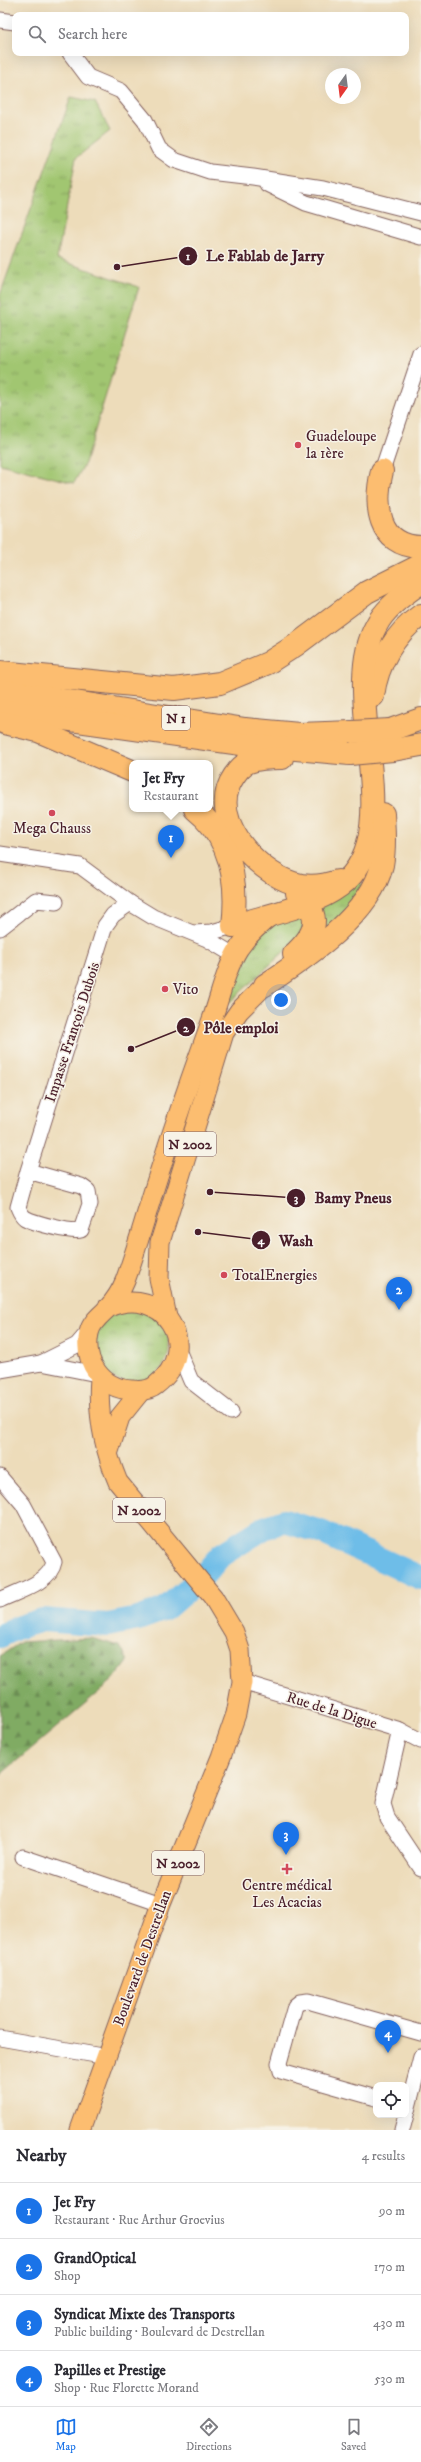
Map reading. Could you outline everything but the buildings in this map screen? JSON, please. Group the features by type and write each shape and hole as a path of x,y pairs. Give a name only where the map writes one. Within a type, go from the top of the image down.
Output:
{"highway":[{"path":"382,471 378,504 382,523 394,538 410,545 421,547"},
{"path":"0,672 168,689 201,687 220,683 268,663 296,645 366,592 421,565"},
{"path":"198,812 213,827 228,852 234,877 236,896 233,926 307,903 340,886 365,854 371,824 371,774 364,690 366,660 371,635 376,625 394,603 421,583"},
{"path":"364,690 371,662 381,643 390,630 421,603"},
{"path":"264,985 304,958 345,924 363,902 377,878 382,866 384,838 372,709 375,683 380,669 395,641 412,621 421,615"},
{"name":"N 1","path":"0,690 245,729 299,734 352,732 421,745"},
{"name":"N 1","path":"0,710 241,744 350,754 392,740 421,725"},
{"path":"392,740 421,719"},
{"path":"0,722 38,731 129,770"},
{"path":"264,985 310,937 314,920 307,903 266,868 240,842 227,814 226,803 229,784 239,769 249,762 264,759 350,754"},
{"path":"266,868 292,883 316,887 338,881 354,870"}],"main road":[{"path":"191,1076 235,956 252,931 276,912"},
{"name":"N 2002","path":"107,1308 118,1295 131,1264 191,1076 233,926"},
{"name":"N 2002","path":"167,1317 158,1269 164,1226 224,1033 239,1011 264,985"},
{"path":"126,1302 145,1302 157,1308 167,1317 174,1330 178,1350 172,1366 166,1375 155,1386 141,1391 124,1390 99,1376 89,1355 89,1331 99,1315 107,1308 126,1302"},
{"name":"Boulevard de Destrellan","path":"80,2130 161,1904 221,1757 236,1714 242,1682 240,1650 234,1632 213,1597 118,1482 112,1467 99,1417 99,1376"},
{"path":"109,1451 120,1417 141,1391"}],"street":[{"path":"0,20 12,22"},
{"path":"72,56 88,77 121,91 145,120 159,149 174,160 210,172 323,188 421,213"},
{"path":"253,177 306,203 421,237"},
{"path":"382,471 421,354"},
{"path":"0,854 80,866 130,903 163,923 213,942 227,951"},
{"path":"0,928 36,900 56,902"},
{"name":"Impasse François Dubois","path":"28,1170 81,1186 88,1191 90,1204 81,1230 70,1231 29,1220 20,1213 20,1197 28,1170 105,926 113,915 130,903"},
{"path":"185,932 204,933 233,926"},
{"path":"0,1369 41,1363 77,1345 89,1331"},
{"path":"178,1350 191,1381 231,1412"},
{"path":"41,1363 99,1376"},
{"path":"0,1477 23,1504 54,1562 52,1571 46,1578 0,1600"},
{"name":"Rue de la Digue","path":"242,1682 400,1730 421,1741"},
{"path":"400,1730 383,1804 387,1817 421,1868"},
{"path":"23,1858 161,1904"},
{"path":"373,2097 281,2071 279,2063 295,2006 300,2002 308,2001 421,2033"},
{"path":"0,2038 107,2057"},
{"path":"409,2099 421,2057"},
{"path":"402,2130 404,2118"}],"green space":[{"path":"71,97 95,102 110,131 76,158 57,259 139,287 85,463 74,483 0,464 0,295"},
{"path":"356,879 363,885 340,919 319,933 316,903"},
{"path":"298,910 306,918 301,936 229,1003 222,1000 260,929"},
{"path":"132,1309 146,1312 158,1320 166,1332 169,1346 166,1360 158,1372 146,1380 132,1383 118,1380 106,1372 98,1360 95,1346 98,1332 106,1320 118,1312"},
{"path":"91,1638 120,1646 128,1661 113,1680 0,1775 0,1656 21,1642"}],"waterway":[{"path":"0,1636 16,1628 42,1620 108,1625 138,1619 165,1609 203,1576 221,1555 264,1528 284,1521 321,1532 421,1578"}],"place":[{"name":"Le Fablab de Jarry","path":"117,267"},
{"name":"Guadeloupe la 1ère","path":"298,445"},
{"name":"Mega Chauss","path":"52,813"},
{"name":"Jet Fry","path":"171,858"},
{"name":"Vito","path":"165,989"},
{"name":"Pôle emploi","path":"131,1049"},
{"name":"Bamy Pneus","path":"210,1192"},
{"name":"Wash","path":"198,1232"},
{"name":"TotalEnergies","path":"224,1275"},
{"name":"GrandOptical","path":"399,1310"},
{"name":"Syndicat Mixte des Transports","path":"286,1855"},
{"name":"Centre médical Les Acacias","path":"287,1869"},
{"name":"Papilles et Prestige","path":"388,2053"}]}
